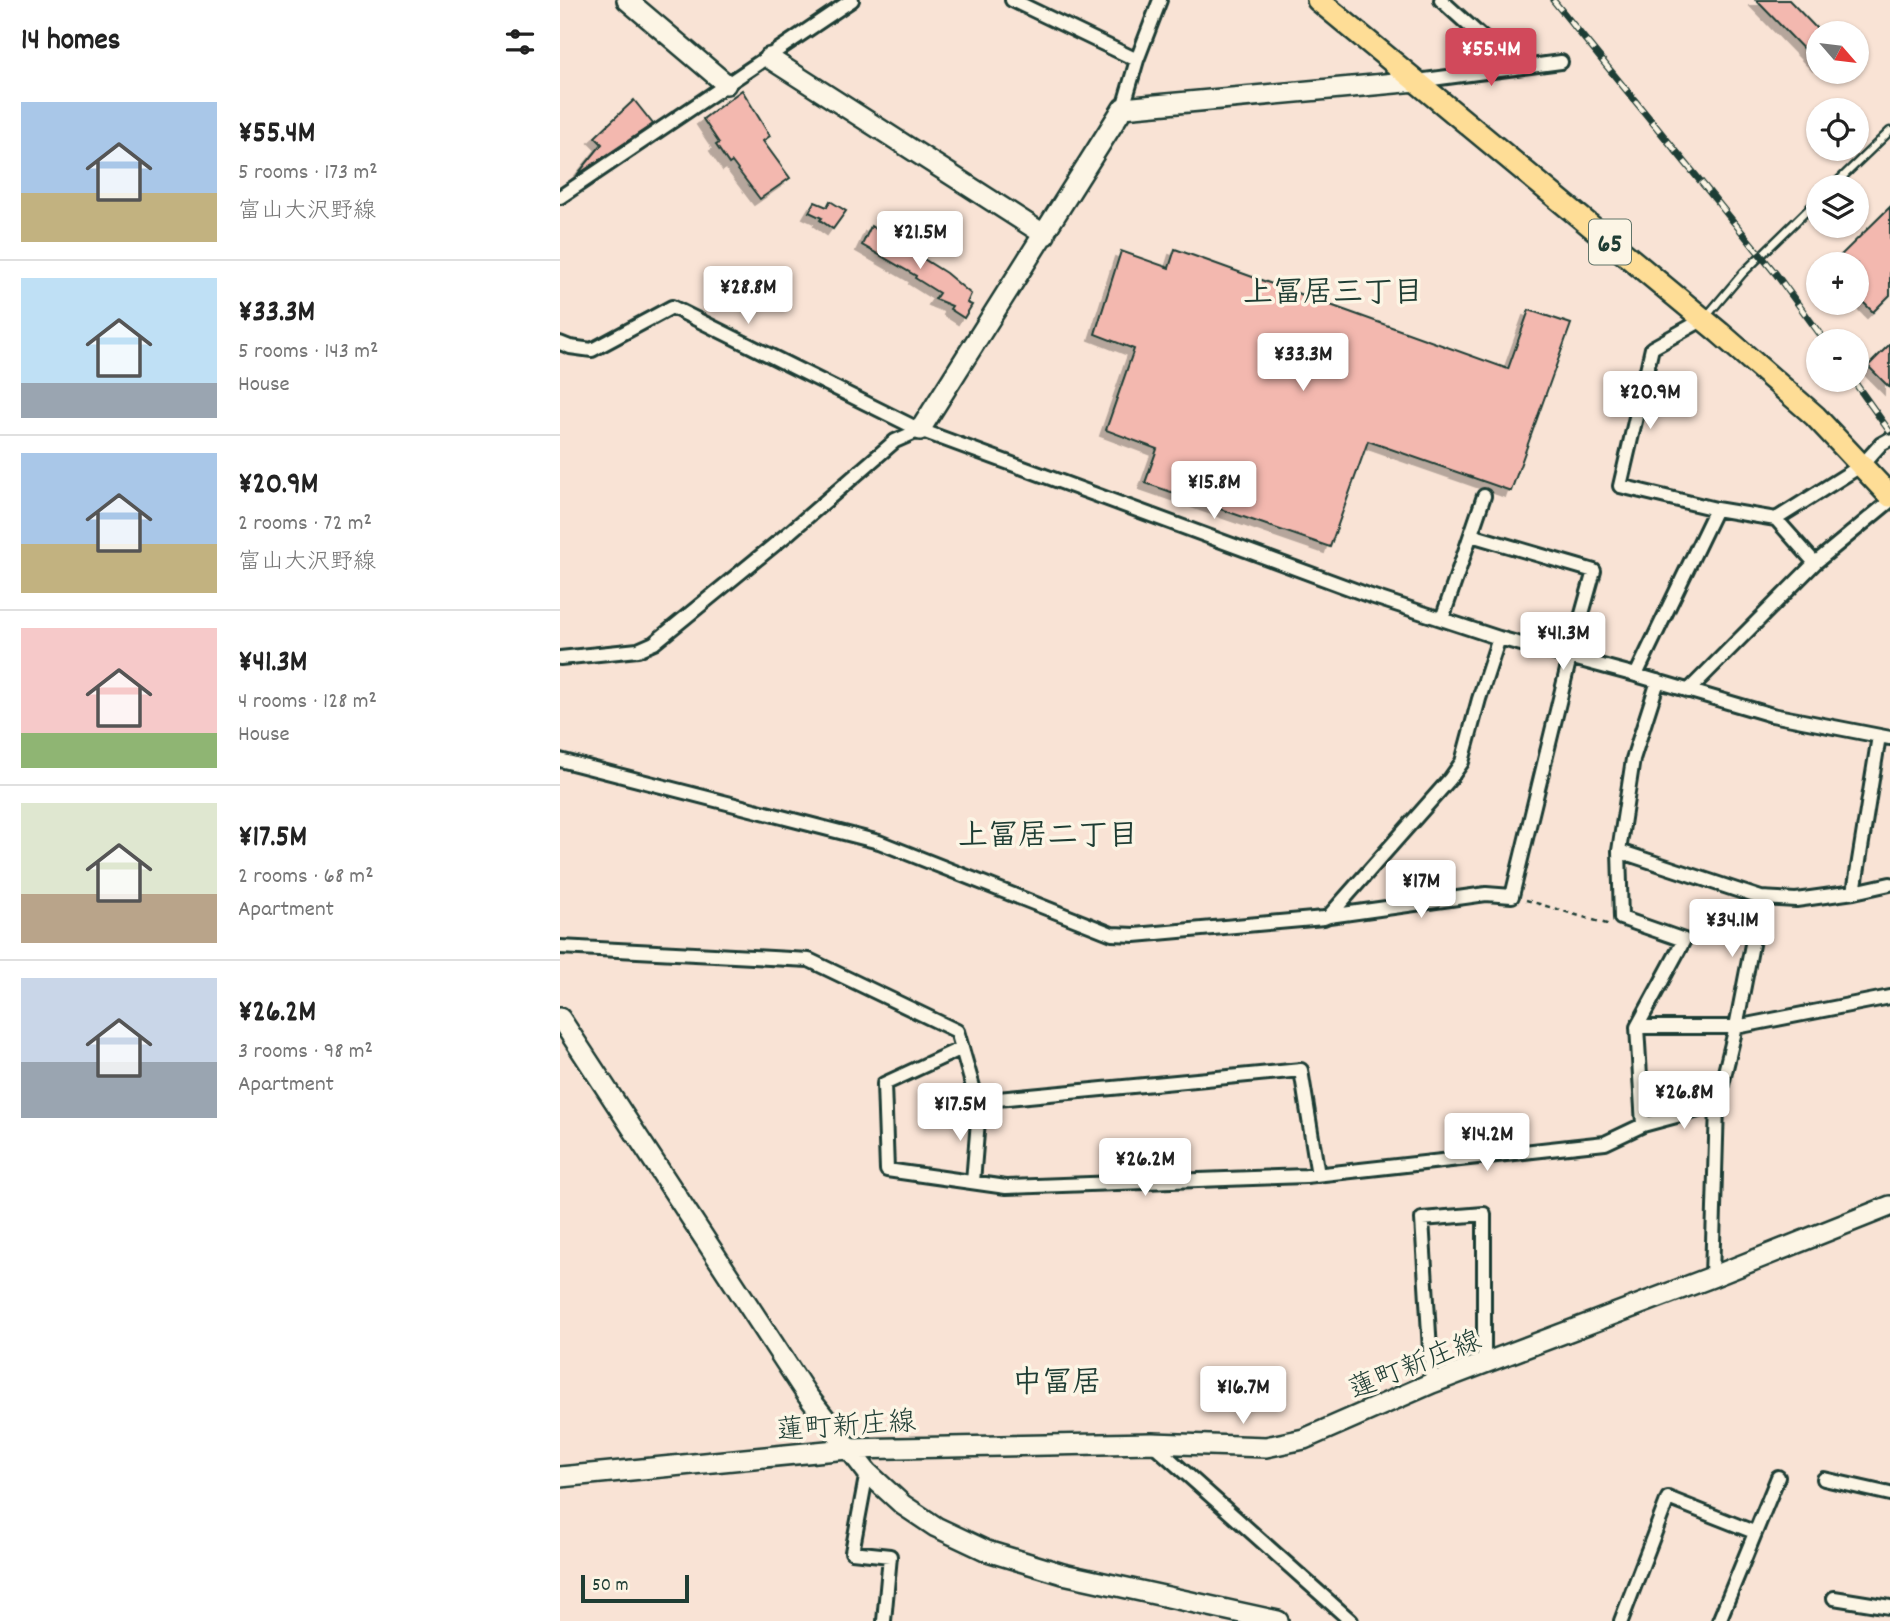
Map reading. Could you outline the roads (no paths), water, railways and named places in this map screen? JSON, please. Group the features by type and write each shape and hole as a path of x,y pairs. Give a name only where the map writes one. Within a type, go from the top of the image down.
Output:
{"main road":[{"name":"65","path":"1318,0 1704,319 1815,416 1890,498"}],"street":[{"path":"626,0 726,85"},
{"path":"560,197 852,0"},
{"path":"1012,0 1137,60"},
{"path":"560,658 638,650 654,643 790,532 895,441 920,430 1123,108 1137,60 1160,0"},
{"path":"1441,0 1516,68"},
{"path":"769,58 1045,235"},
{"path":"1123,108 1417,81 1561,62"},
{"path":"560,343 570,348 592,350 672,307 920,430 1316,576 1499,638 1772,715 1884,737 1854,892"},
{"path":"1704,319 1652,348 1620,486 1716,509 1776,519 1815,564"},
{"path":"1776,519 1862,465 1881,444 1890,439"},
{"path":"1442,619 1484,496"},
{"path":"1688,691 1815,564 1890,498"},
{"path":"1636,675 1716,509"},
{"path":"560,760 878,842 1112,934 1135,935 1329,916 1486,894 1512,896 1570,657 1594,571 1471,535"},
{"path":"1329,916 1462,762 1499,638"},
{"path":"1643,1125 1637,1027 1684,940 1621,918 1619,851 1633,759 1658,681"},
{"path":"1619,851 1761,898 1796,900 1890,884"},
{"path":"1712,1277 1717,1105 1736,1027 1761,898"},
{"path":"560,947 809,960 957,1031 979,1108 973,1182"},
{"path":"1637,1027 1736,1027 1890,996"},
{"path":"560,1018 807,1395 867,1472 903,1506 936,1527 987,1551 1063,1574 1278,1621"},
{"path":"962,1048 884,1084 887,1170 1006,1187 1318,1175 1605,1143 1643,1125 1717,1105"},
{"path":"977,1101 1301,1070 1318,1175"},
{"name":"蓮町新庄線","path":"560,1477 847,1448 1152,1443 1266,1447 1304,1439 1432,1383 1890,1206"},
{"path":"1432,1383 1422,1219 1484,1214 1484,1364"},
{"path":"1152,1443 1351,1621"},
{"path":"867,1472 852,1552 890,1556 884,1621"},
{"path":"1719,1621 1778,1476"},
{"path":"1824,1479 1890,1494"},
{"path":"1621,1621 1668,1499 1754,1532"},
{"path":"1834,1598 1890,1607"}],"lane":[{"path":"1844,175 1890,131"},
{"path":"1704,319 1744,273 1806,212"}],"railway":[{"path":"1553,0 1776,274 1816,329"},
{"path":"1862,392 1890,432"}],"district":[{"name":"上冨居三丁目","path":"1333,291"},
{"name":"上冨居二丁目","path":"1048,834"},
{"name":"中冨居","path":"1057,1381"}]}
